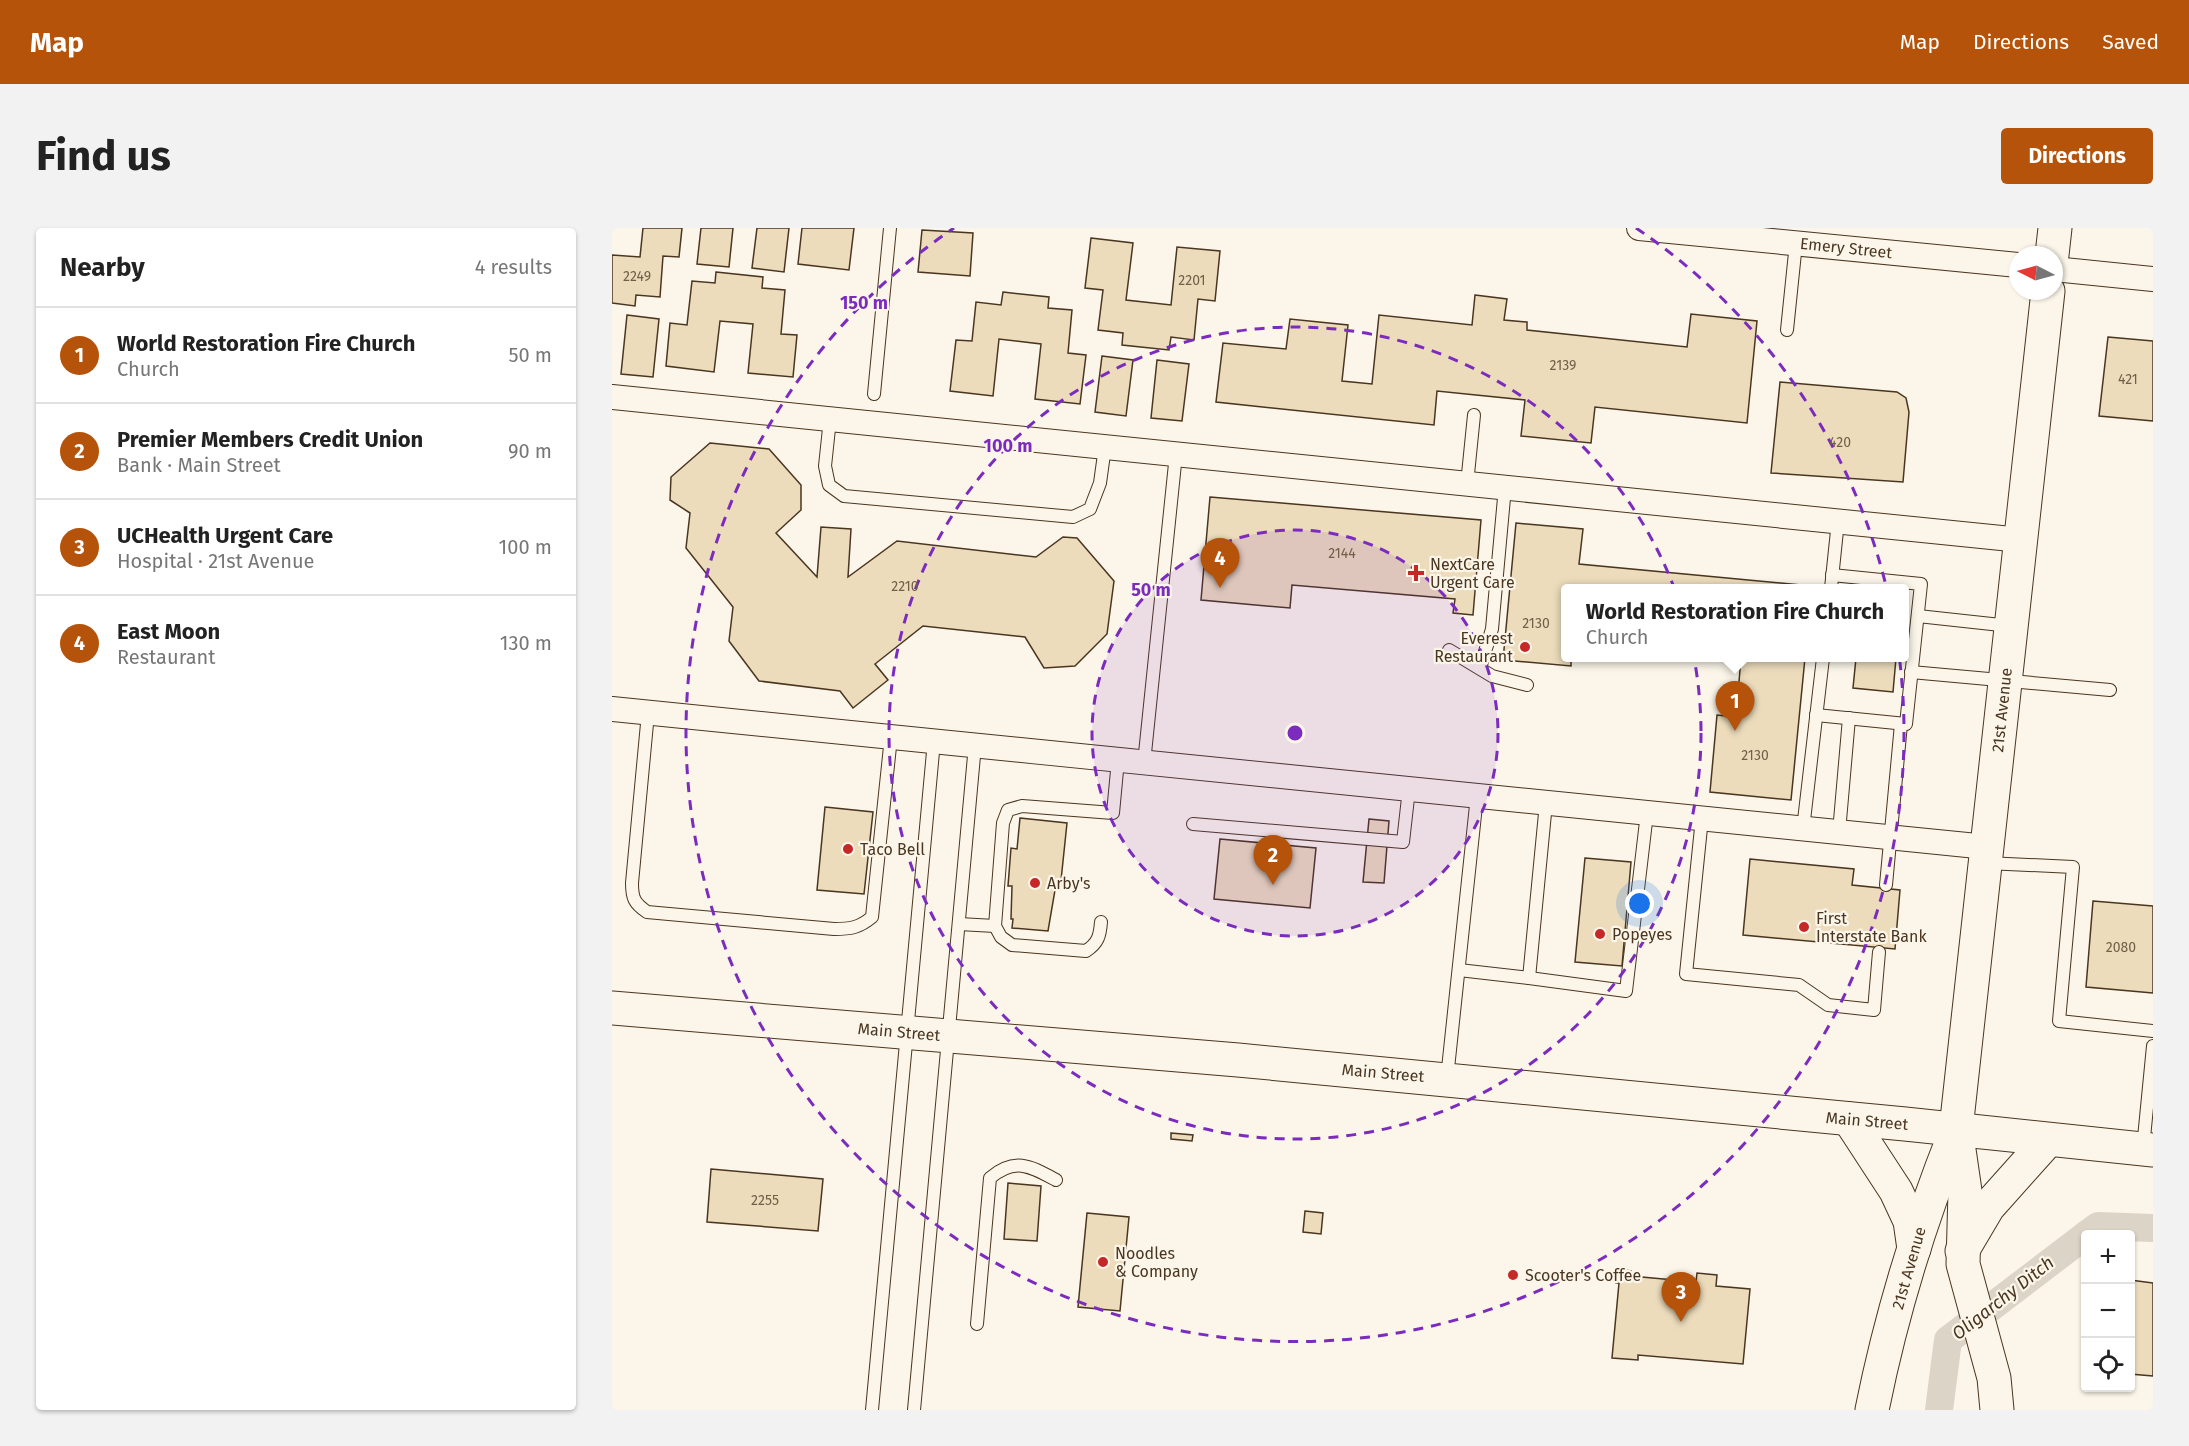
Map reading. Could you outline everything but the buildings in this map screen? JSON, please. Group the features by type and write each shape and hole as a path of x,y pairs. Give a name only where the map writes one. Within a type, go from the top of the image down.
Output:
{"main road":[{"path":"2053,246 2055,228"},
{"name":"21st Avenue","path":"1997,1410 1994,1378 1963,1264 1965,1191 1956,1129 2047,300"},
{"name":"Main Street","path":"612,1008 1447,1079 2148,1150"},
{"path":"1849,1119 1896,1191 1910,1221 1914,1249"},
{"name":"21st Avenue","path":"1872,1410 1882,1360 1914,1249 1931,1193 1956,1129"},
{"path":"1962,1251 1988,1207 2047,1141"}],"street":[{"name":"Emery Street","path":"1639,228 1681,230 2009,264"},
{"path":"2063,270 2153,279"},
{"path":"612,397 2021,540"},
{"path":"612,709 1890,837 1987,855"}],"lane":[{"path":"874,394 890,228"},
{"path":"1787,330 1796,243"},
{"path":"1467,484 1474,415"},
{"path":"830,419 825,466 829,485 844,496 1073,517 1090,509 1100,483 1105,447"},
{"path":"1144,763 1176,454"},
{"path":"1480,668 1492,629 1505,488"},
{"path":"1831,584 1838,521"},
{"path":"1816,715 1906,724 1921,584 1832,575"},
{"path":"1918,616 2012,626"},
{"path":"1449,650 1492,676 1527,685"},
{"path":"1803,829 1822,662"},
{"path":"1911,672 2110,690"},
{"path":"648,713 632,883 632,897 637,905 647,912 834,928 857,928 865,923 872,917 875,896 891,737"},
{"path":"1839,832 1850,718"},
{"path":"1886,885 1901,724"},
{"path":"872,1410 934,741"},
{"path":"914,1410 975,746"},
{"path":"1101,922 1100,935 1096,944 1086,951 1012,945 1001,937 995,926 1004,823 1008,810 1022,806 1113,813 1118,760"},
{"path":"1193,824 1403,842 1409,789"},
{"path":"1447,1079 1477,796"},
{"path":"1529,978 1546,803"},
{"path":"1459,970 1626,991 1647,813"},
{"path":"1702,818 1686,974 1799,985 1828,1005 1874,1010 1879,952"},
{"path":"1987,855 2073,867 2059,1022 2153,1031"},
{"path":"959,924 995,926"},
{"path":"2148,1150 2153,1046"},
{"path":"977,1324 990,1178 1002,1168 1014,1165 1034,1168 1056,1180"}],"waterway":[{"name":"Oligarchy Ditch","path":"2092,1230 2098,1226 2153,1228"},
{"name":"Oligarchy Ditch","path":"1939,1410 1948,1340 2081,1239"}],"place":[{"name":"NextCare Urgent Care","path":"1416,573"},
{"name":"East Moon","path":"1220,588"},
{"name":"Everest Restaurant","path":"1525,647"},
{"name":"World Restoration Fire Church","path":"1735,731"},
{"name":"Taco Bell","path":"848,849"},
{"name":"Arby's","path":"1035,883"},
{"name":"Premier Members Credit Union","path":"1273,885"},
{"name":"First Interstate Bank","path":"1804,927"},
{"name":"Popeyes","path":"1600,934"},
{"name":"Noodles & Company","path":"1103,1262"},
{"name":"Scooter's Coffee","path":"1513,1275"},
{"name":"UCHealth Urgent Care","path":"1681,1322"}]}
